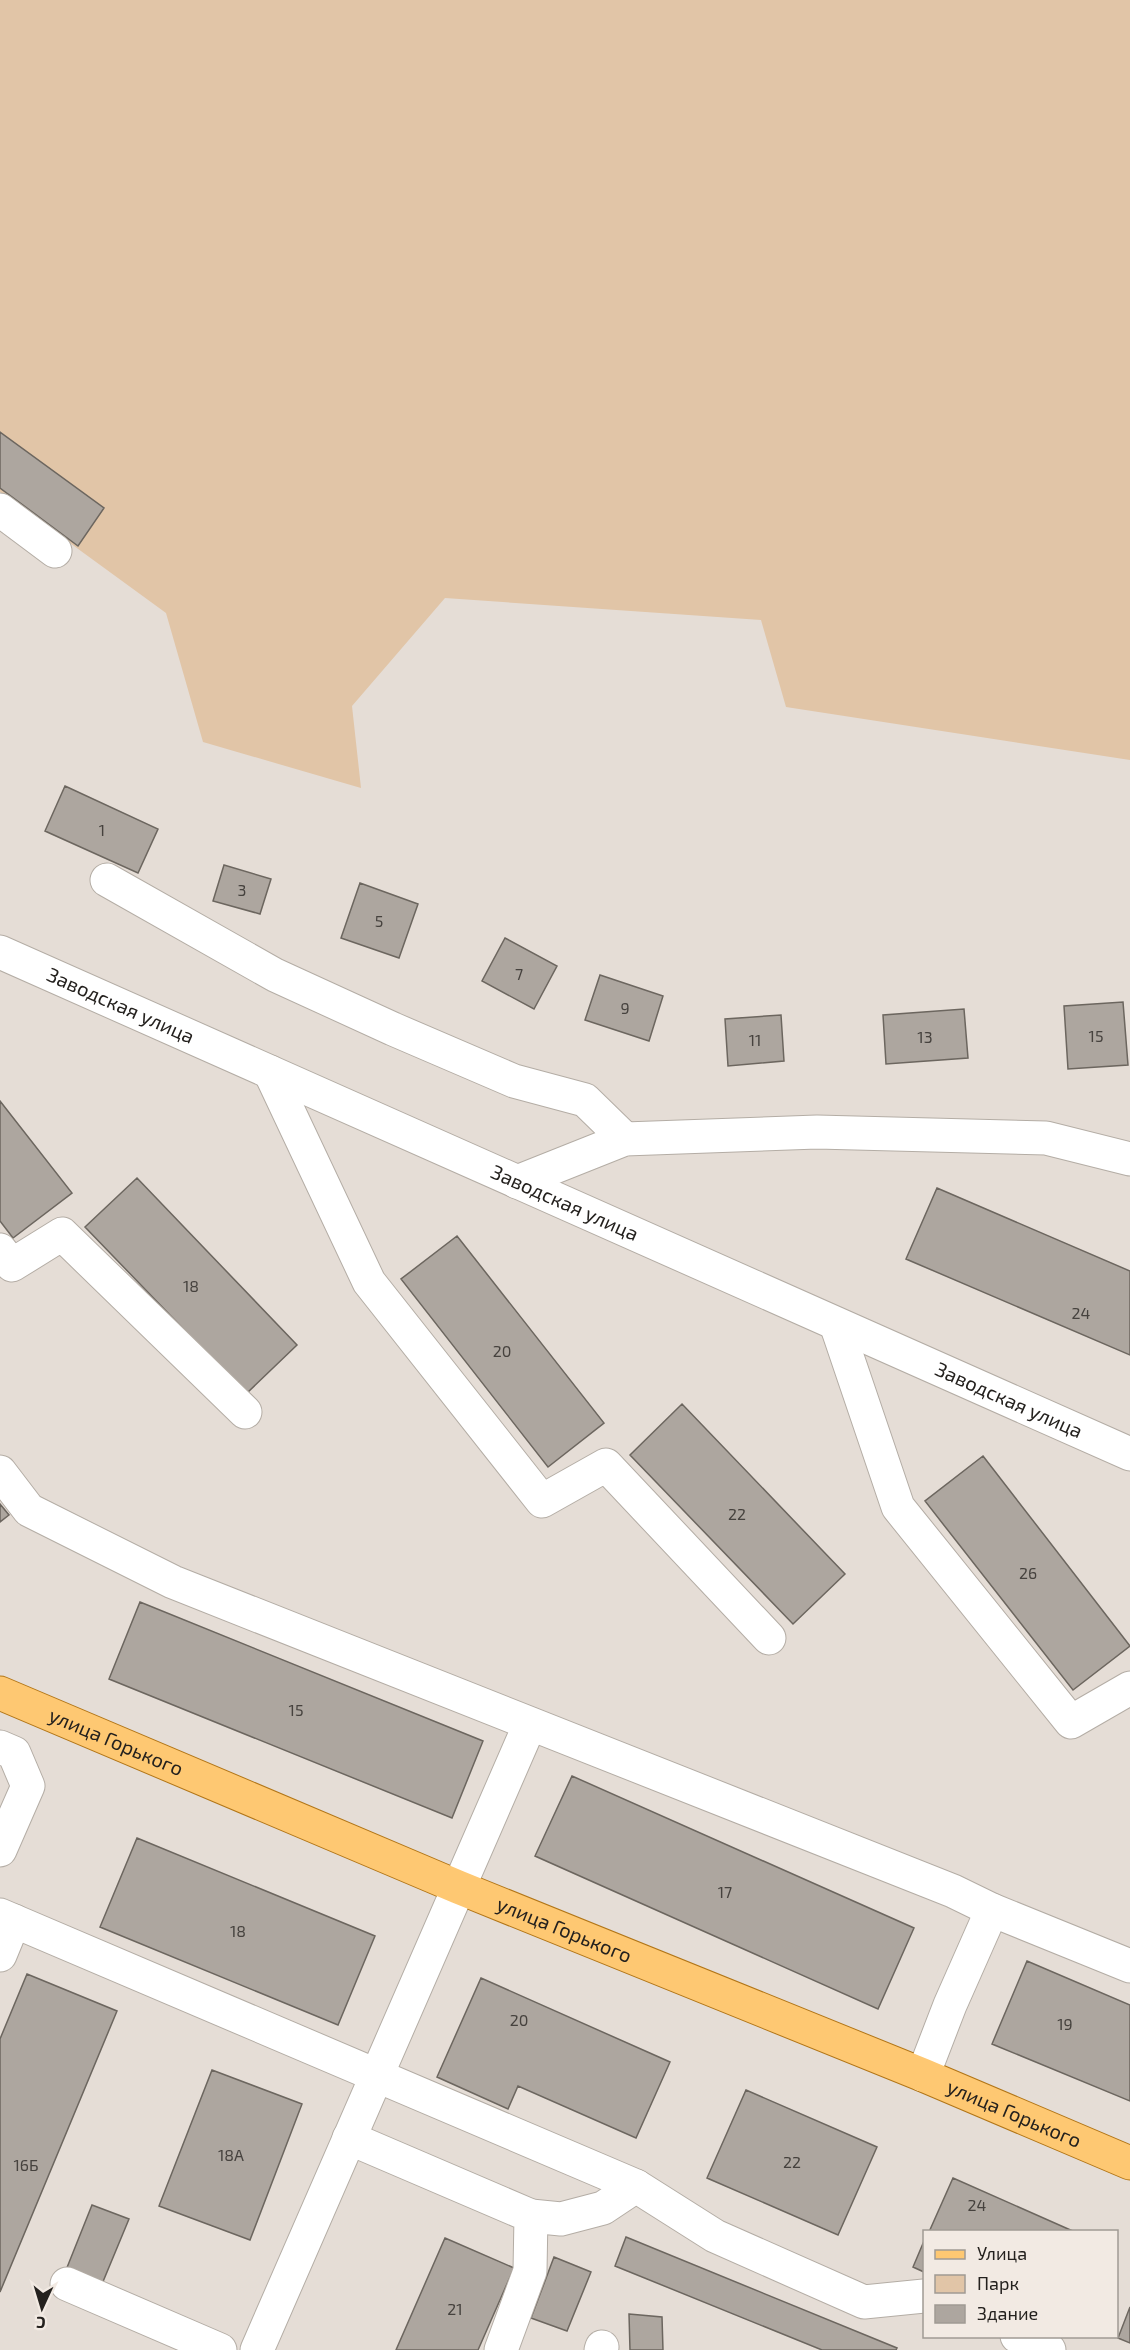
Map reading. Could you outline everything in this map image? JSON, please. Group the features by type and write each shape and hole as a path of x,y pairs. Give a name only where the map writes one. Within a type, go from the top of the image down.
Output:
{"main road":[{"name":"улица Горького","path":"0,1693 458,1887 923,2075 1130,2163"}],"street":[{"path":"0,510 55,551"},
{"path":"107,880 276,975 382,1024 514,1080 585,1100 625,1138"},
{"name":"Заводская улица","path":"0,952 1130,1454"},
{"path":"270,1072 369,1282 542,1501 606,1465 769,1638"},
{"path":"517,1182 625,1138 817,1132 1046,1138 1130,1159"},
{"path":"0,1250 12,1265 62,1234 245,1412"},
{"path":"836,1324 898,1507 1071,1722 1130,1688"},
{"path":"0,1472 29,1510 173,1582 953,1891 992,1910 1130,1966"},
{"path":"257,2350 530,1724"},
{"path":"0,1747 14,1753 28,1786 0,1850"},
{"path":"923,2075 950,2005 992,1910"},
{"path":"0,1955 7,1918 636,2186 715,2236 864,2302 923,2296"},
{"path":"349,2138 531,2216 561,2219 603,2208 636,2186"},
{"path":"501,2350 530,2271 531,2216"},
{"path":"67,2284 220,2350"},
{"path":"1019,2338 1049,2350"}],"green space":[{"path":"0,0 1130,0 1130,760 786,707 761,620 445,598 352,706 361,788 203,742 166,613 0,492"}],"building":[{"path":"0,432 104,508 78,546 0,488"},
{"path":"65,786 158,829 138,873 45,831"},
{"path":"224,865 271,879 260,914 213,901"},
{"path":"360,883 418,904 399,958 341,938"},
{"path":"505,938 557,966 534,1009 482,981"},
{"path":"600,975 663,996 649,1041 585,1020"},
{"path":"1123,1002 1128,1065 1068,1069 1064,1006"},
{"path":"964,1009 968,1058 886,1064 883,1015"},
{"path":"781,1015 784,1061 728,1066 725,1019"},
{"path":"0,1101 72,1193 13,1238 0,1221"},
{"path":"137,1178 297,1345 246,1394 85,1227"},
{"path":"937,1188 1130,1271 1130,1355 906,1259"},
{"path":"457,1236 604,1423 548,1467 401,1279"},
{"path":"682,1404 845,1574 793,1624 630,1455"},
{"path":"983,1456 1130,1646 1073,1690 925,1501"},
{"path":"0,1504 9,1515 0,1522"},
{"path":"140,1602 483,1741 452,1818 109,1679"},
{"path":"572,1776 914,1928 878,2009 535,1856"},
{"path":"137,1838 375,1936 338,2025 100,1927"},
{"path":"1027,1961 1130,2005 1130,2101 992,2044"},
{"path":"27,1974 117,2011 0,2292 0,2039"},
{"path":"481,1978 670,2062 636,2138 518,2086 508,2109 437,2077"},
{"path":"212,2070 302,2104 250,2240 159,2206"},
{"path":"746,2090 877,2147 838,2235 707,2178"},
{"path":"953,2178 1070,2230 930,2230"},
{"path":"92,2205 129,2219 102,2284 66,2270"},
{"path":"626,2237 897,2348 896,2350 822,2350 615,2266"},
{"path":"445,2238 514,2268 478,2350 396,2350"},
{"path":"923,2243 923,2272 913,2267"},
{"path":"554,2257 591,2272 567,2331 531,2318"},
{"path":"1130,2307 1130,2343 1118,2338"},
{"path":"629,2314 662,2317 663,2350 630,2350"}]}
